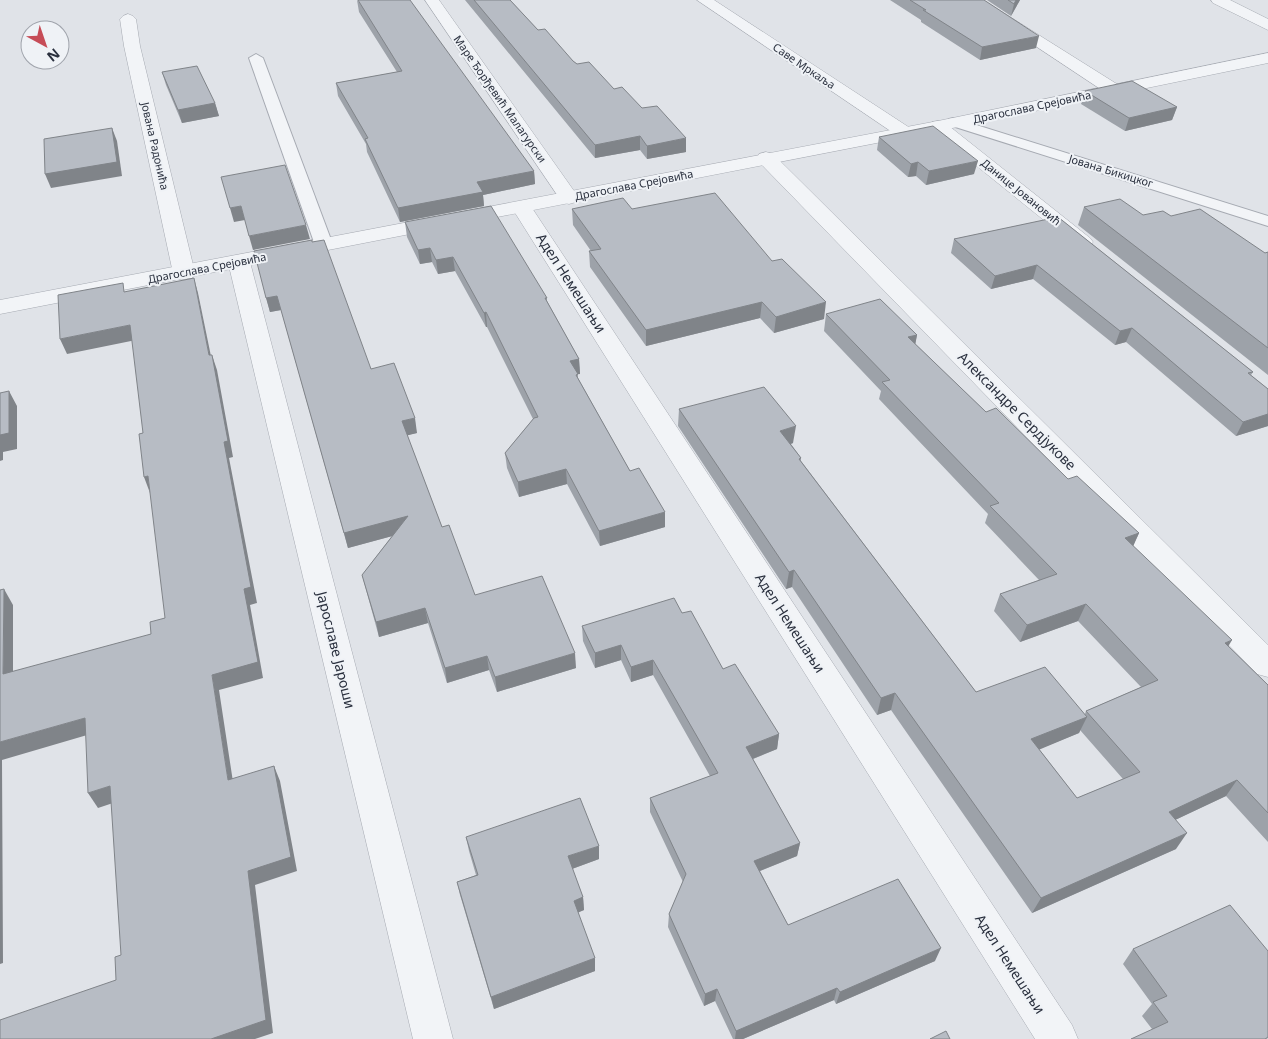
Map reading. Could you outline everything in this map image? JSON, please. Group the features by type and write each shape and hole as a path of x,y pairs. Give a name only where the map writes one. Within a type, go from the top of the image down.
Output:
{"street":[{"name":"Маре Ђорђевић Малагурски","path":"432,0 569,198"},
{"name":"Саве Мркаља","path":"704,0 904,132"},
{"path":"973,0 1114,90"},
{"path":"1218,0 1268,25"},
{"name":"Јована Радонића","path":"128,19 132,46 184,273"},
{"name":"Драгослава Срејовића","path":"0,307 522,208 1268,58"},
{"name":"Данице Јовановић","path":"946,124 1098,254"},
{"name":"Александре Сердјукове","path":"766,158 1268,665"},
{"name":"Адел Немешањи","path":"522,208 1058,1039"},
{"name":"Јарославе Јароши","path":"238,262 434,1039"}],"lane":[{"path":"256,58 324,245"},
{"name":"Јована Бикицког","path":"946,124 1268,221"}],"building":[{"path":"358,0 410,0 534,171 477,182 483,192 398,208 365,139 368,138 336,83 402,71"},
{"path":"474,0 510,0 538,30 545,29 573,61 577,64 589,62 614,89 622,87 642,108 657,106 686,138 647,146 640,136 595,145"},
{"path":"910,0 984,0 1039,36 982,47"},
{"path":"1008,0 1016,0 1014,4"},
{"path":"197,66 215,103 178,110 162,72"},
{"path":"1132,81 1177,107 1129,118 1085,91"},
{"path":"933,126 978,161 929,171 918,162 911,164 879,137"},
{"path":"112,128 117,162 45,174 44,139"},
{"path":"285,165 306,225 249,236 241,206 230,208 221,177"},
{"path":"715,193 772,261 782,259 826,302 776,317 762,302 646,330 589,251 601,249 572,209 623,198 632,209"},
{"path":"1120,199 1143,215 1163,211 1171,216 1200,209 1265,253 1268,252 1268,348 1084,207"},
{"path":"491,206 547,298 545,298 579,359 570,361 578,374 576,375 630,471 639,468 665,512 599,531 566,469 518,482 505,453 534,418 538,417 486,312 484,313 453,257 436,260 430,248 418,250 405,222"},
{"path":"1058,217 1253,372 1248,373 1268,389 1268,414 1243,422 1132,328 1120,331 1037,265 995,276 954,239"},
{"path":"312,240 312,242 324,240 371,369 394,363 415,418 402,421 442,527 449,525 475,595 542,576 575,653 495,677 487,656 445,668 425,608 376,622 362,575 408,516 344,533 277,296 266,298 254,251"},
{"path":"194,278 209,355 212,355 228,441 224,442 251,587 244,589 258,662 212,675 228,780 274,766 291,857 248,871 266,1020 211,1039 0,1039 0,1020 116,980 115,957 121,955 110,786 88,793 85,718 0,742 0,590 4,589 3,674 151,634 150,622 165,618 148,476 144,477 139,434 143,433 130,325 60,339 58,295 123,283 124,292"},
{"path":"880,299 917,335 908,337 986,412 996,408 1068,479 1077,476 1139,533 1125,538 1232,640 1225,643 1268,685 1268,813 1237,780 1169,812 1187,833 1041,898 895,693 881,698 794,570 789,572 679,409 764,387 796,426 780,431 801,458 799,459 976,692 1045,667 1087,717 1031,739 1077,798 1140,772 1086,711 1158,680 1086,604 1027,625 1000,594 1057,574 990,506 999,503 882,382 890,380 826,314"},
{"path":"9,391 9,433 0,435 0,393"},
{"path":"674,598 682,613 691,611 723,669 735,664 779,734 746,747 800,843 754,861 788,925 898,879 941,948 840,992 837,988 736,1031 717,989 705,994 669,914 686,874 650,798 718,773 653,660 631,667 621,645 595,653 582,626"},
{"path":"580,798 599,846 568,856 583,897 574,901 595,958 491,997 457,882 478,875 466,837"},
{"path":"1230,905 1268,951 1268,1037 1265,1039 1131,1039 1168,1022 1153,1002 1167,996 1133,949"},
{"path":"946,1031 950,1039 930,1039"}]}
